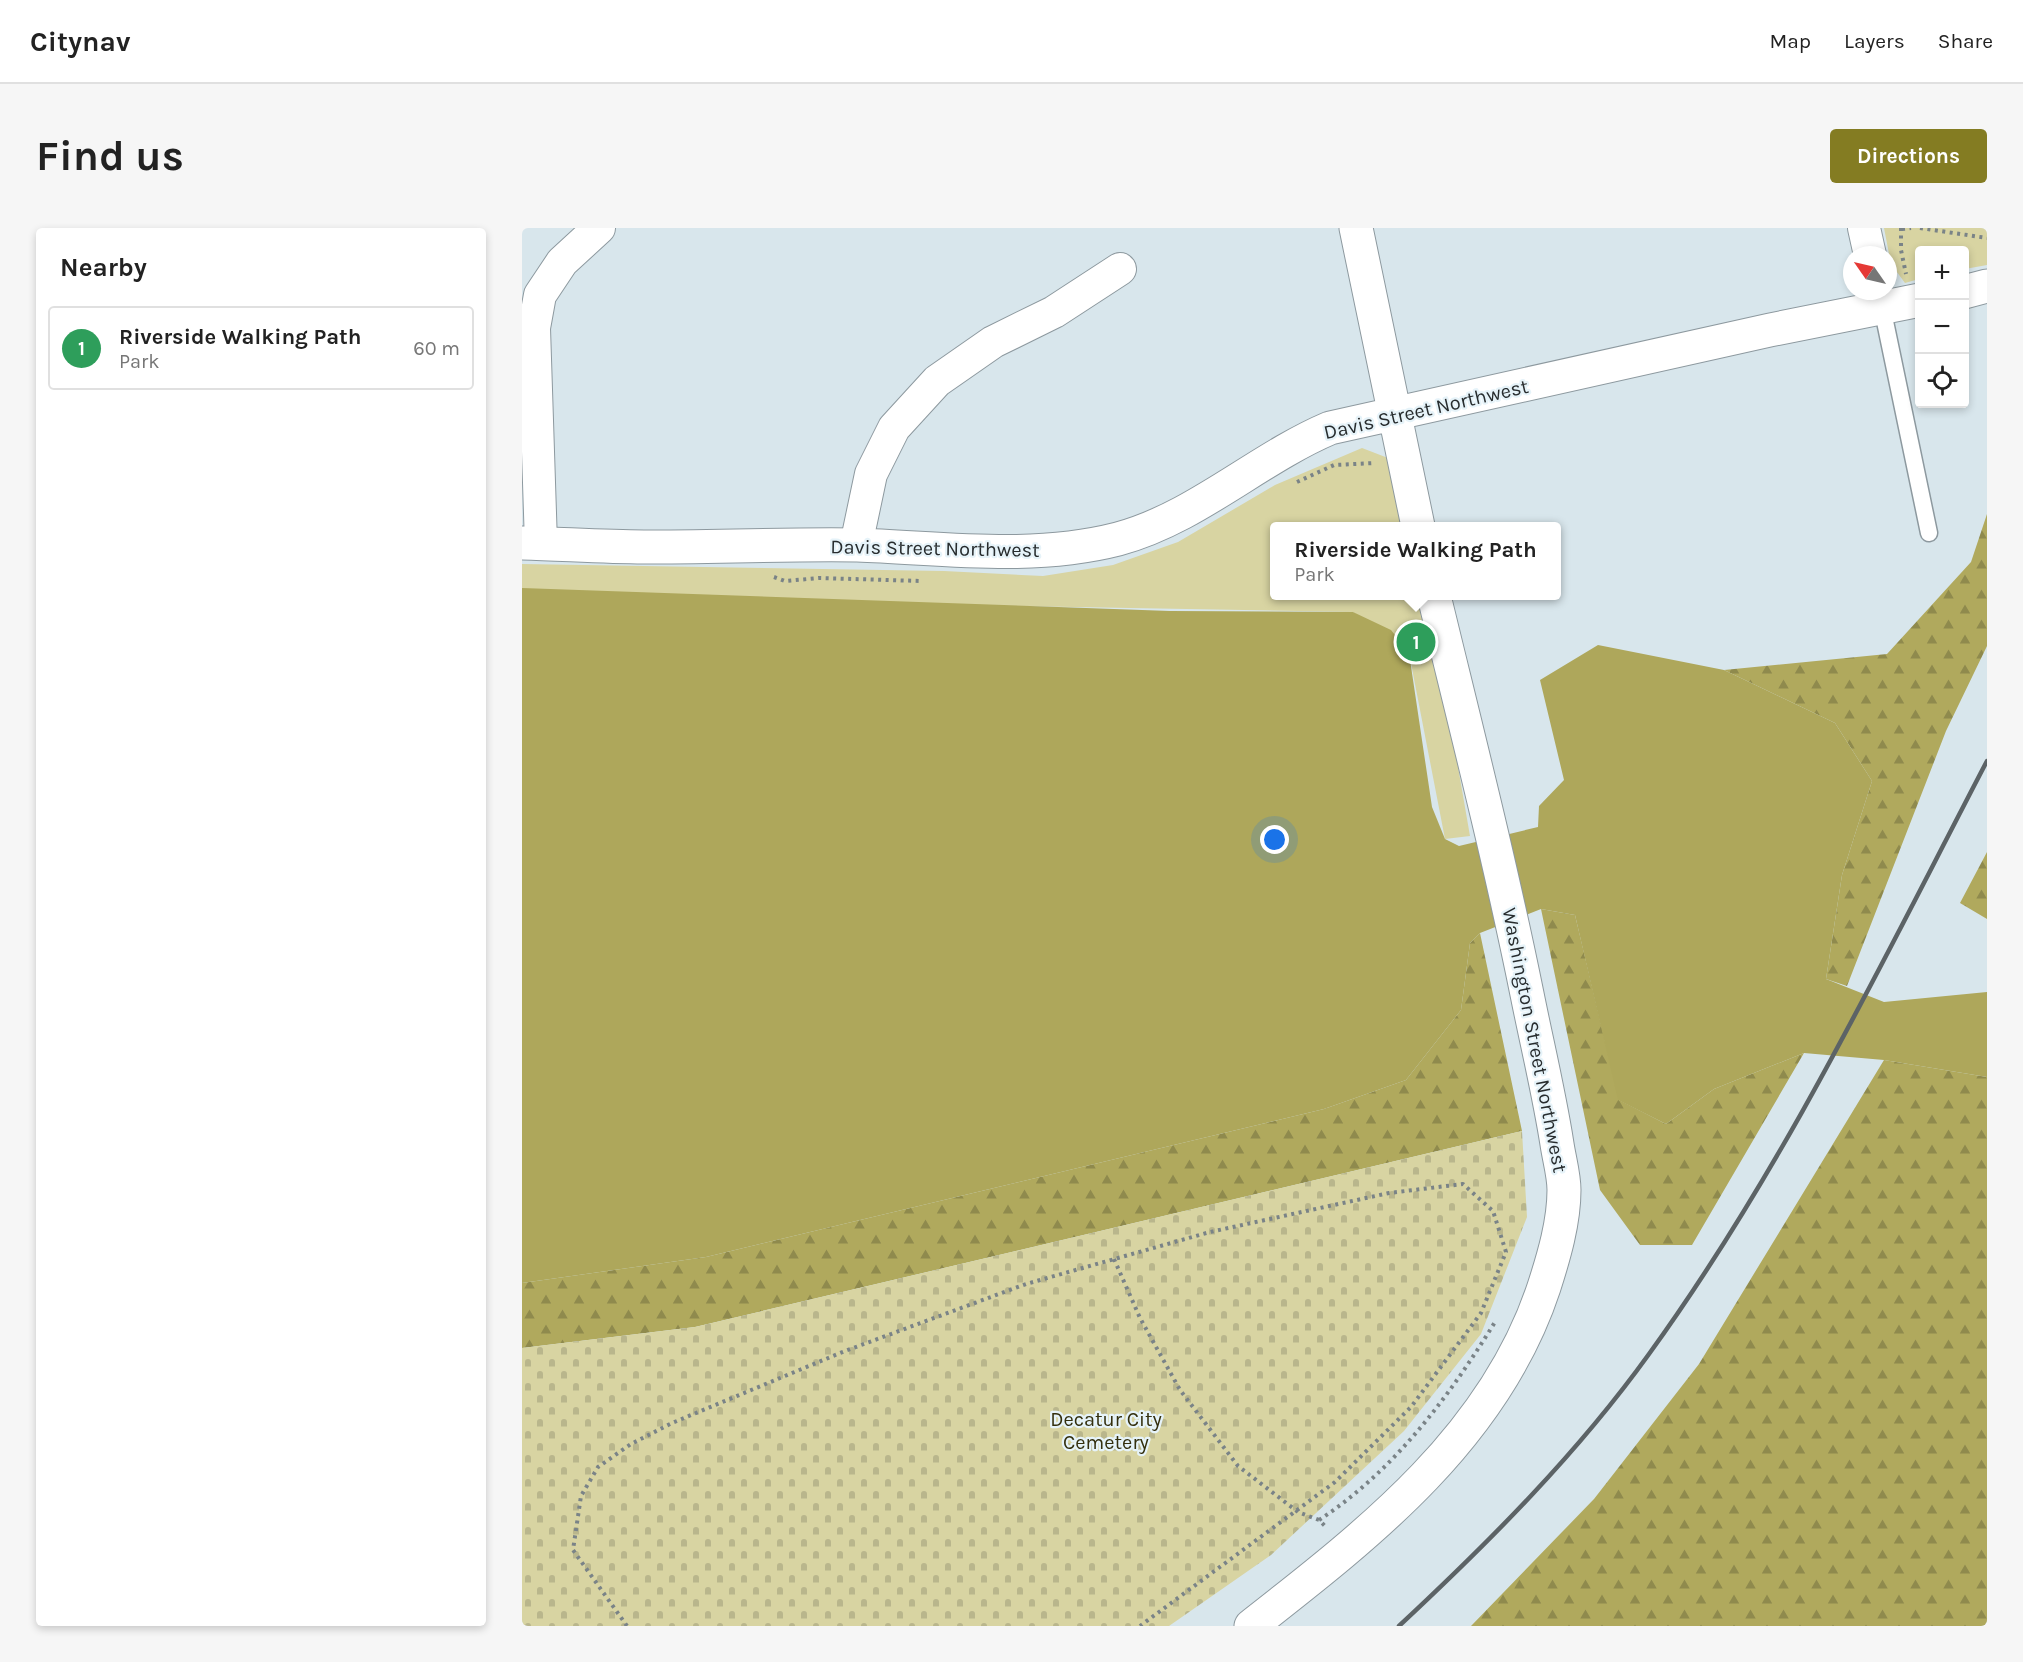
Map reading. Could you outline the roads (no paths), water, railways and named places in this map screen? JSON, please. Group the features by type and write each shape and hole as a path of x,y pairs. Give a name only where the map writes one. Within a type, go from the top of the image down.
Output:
{"street":[{"path":"531,543 534,328 531,287 598,228"},
{"path":"1356,228 1417,522"},
{"path":"1864,228 1868,246"},
{"path":"856,545 871,474 894,428 937,381 993,342 1054,312 1120,269"},
{"path":"1969,290 1987,286"},
{"name":"Davis Street Northwest","path":"531,543 641,547 856,545 1017,552 1052,551 1119,538 1182,513 1297,442 1330,428 1898,300"},
{"name":"Washington Street Northwest","path":"1251,1626 1348,1550 1424,1480 1471,1423 1508,1370 1534,1317 1555,1254 1564,1190 1554,1124 1514,928 1435,600"}],"lane":[{"path":"1898,300 1929,533"}],"railway":[{"path":"1399,1626 1499,1529 1562,1462 1621,1391 1698,1284 1744,1212 1829,1063 1987,761"}],"place":[{"name":"Riverside Walking Path","path":"1416,642"}],"park label":[{"name":"Decatur City Cemetery","path":"1106,1430"}]}
